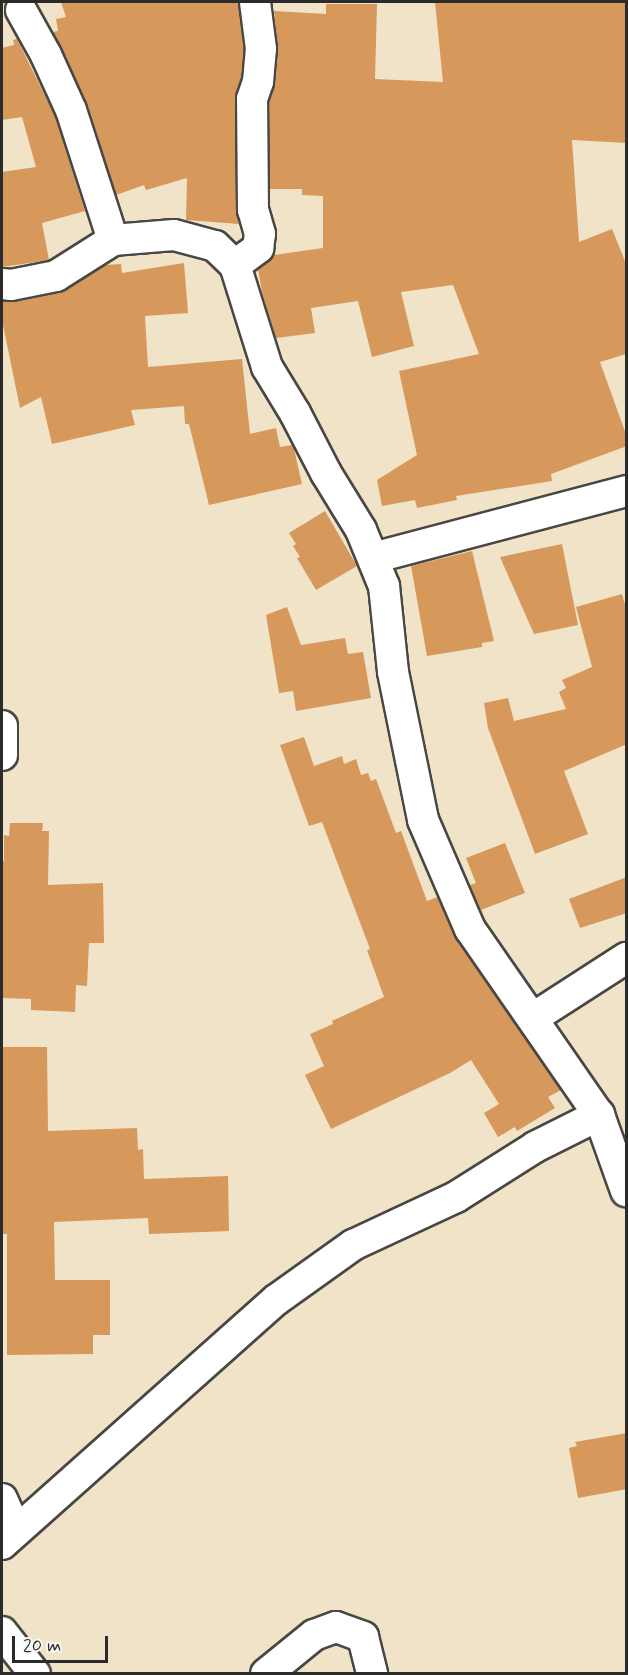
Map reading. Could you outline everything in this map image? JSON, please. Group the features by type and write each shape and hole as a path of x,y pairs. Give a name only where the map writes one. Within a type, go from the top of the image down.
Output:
{"street":[{"path":"235,265 258,248 260,234 253,210 252,99 258,82 261,49 255,2"},
{"path":"13,10 46,55 71,110 112,240"},
{"path":"2,284 11,285 57,276 112,240 174,235 215,246 235,265 267,367 295,413 326,473 361,530 384,586 393,672 423,820 470,929 599,1115 627,1191"},
{"path":"373,558 627,491"},
{"path":"2,726 2,755"},
{"path":"533,1018 627,958"},
{"path":"9,1538 276,1299 353,1245 456,1197 535,1147 599,1115"},
{"path":"2,1499 9,1538"},
{"path":"266,1674 314,1635 336,1627 363,1636 372,1674"},
{"path":"2,1632 35,1674"}],"building":[{"path":"61,2 238,2 244,49 241,78 235,99 236,210 239,224 186,220 187,178 146,190 144,185 116,195 87,103 53,32 58,31 56,19 66,17"},
{"path":"435,2 627,2 627,143 572,140 579,242 612,229 627,266 626,354 600,362 627,437 627,446 551,474 552,481 456,496 457,500 417,508 415,500 382,506 377,480 417,455 399,371 479,354 453,285 401,292 414,346 372,357 358,301 311,308 315,333 276,338 262,292 258,269 274,255 323,248 323,196 302,195 302,189 270,189 269,102 275,84 278,50 274,11 326,14 326,4 377,4 375,79 443,82"},
{"path":"17,39 55,116 85,211 42,223 49,260 2,267 2,172 36,167 22,117 2,120 2,48 14,45 13,40"},
{"path":"184,263 188,313 145,316 148,367 242,359 250,434 276,428 280,447 292,445 294,449 302,484 209,505 189,424 185,424 184,406 131,410 135,425 52,444 41,397 20,408 2,320 2,301 14,302 60,293 106,265 121,264 122,273"},
{"path":"325,511 357,566 316,590 297,558 300,557 293,546 296,544 289,533"},
{"path":"562,544 578,625 534,634 500,557"},
{"path":"472,551 494,641 482,643 482,647 427,656 411,566"},
{"path":"622,594 627,611 627,744 564,771 588,834 535,854 488,728 484,703 508,698 514,721 566,709 559,692 566,688 562,680 592,667 576,607"},
{"path":"287,607 301,645 345,638 348,654 363,652 371,698 296,711 293,691 279,693 266,615"},
{"path":"304,737 314,766 342,756 344,764 356,759 361,775 368,773 371,781 376,779 396,833 401,831 427,901 438,897 456,939 561,1090 548,1097 555,1108 517,1131 515,1127 498,1137 484,1113 499,1104 471,1060 450,1073 331,1129 305,1075 324,1066 310,1034 384,997 367,950 370,949 322,822 309,826 280,745"},
{"path":"10,823 43,823 42,831 49,831 48,885 103,883 104,943 89,943 87,986 76,985 75,1012 31,1010 31,999 2,998 2,861 4,861 4,835 9,836"},
{"path":"505,843 525,893 481,910 470,885 476,883 466,858"},
{"path":"627,877 627,913 580,928 569,899"},
{"path":"2,1047 47,1047 48,1131 137,1128 138,1150 143,1149 144,1179 228,1176 229,1231 149,1234 148,1218 54,1222 55,1280 110,1280 110,1335 93,1335 93,1354 7,1355 7,1234 2,1234"},
{"path":"627,1433 627,1489 578,1498 569,1448 577,1446 575,1442"}]}
